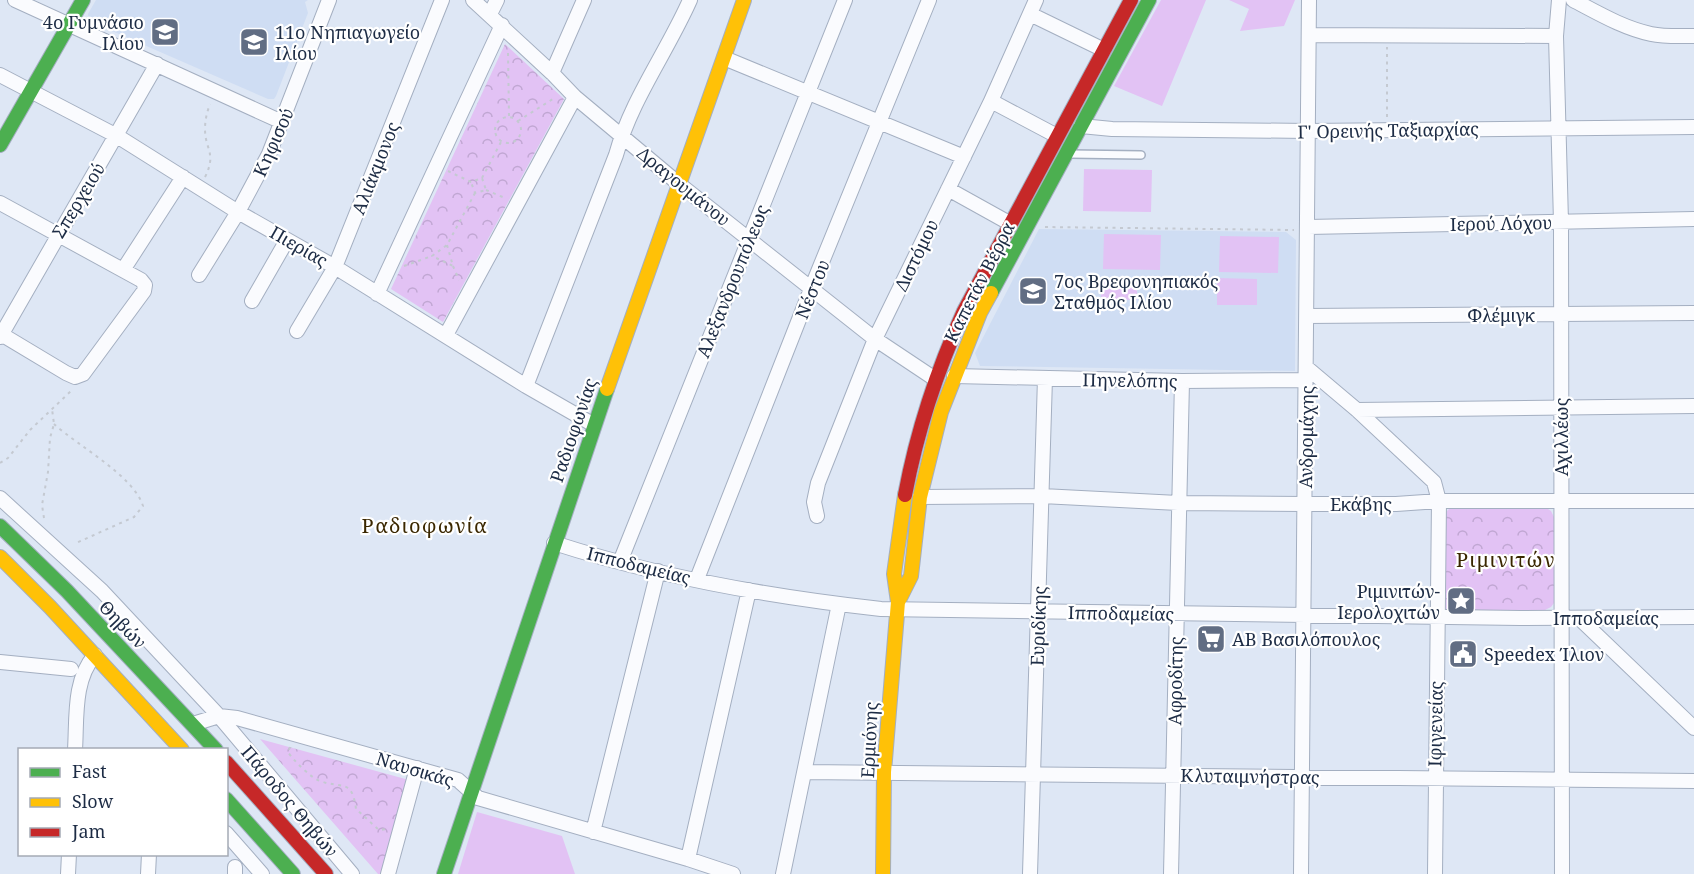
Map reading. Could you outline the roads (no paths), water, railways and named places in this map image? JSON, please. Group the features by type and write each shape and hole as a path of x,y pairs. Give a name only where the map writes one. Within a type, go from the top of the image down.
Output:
{"street":[{"path":"15,0 282,122"},
{"path":"0,145 83,0"},
{"name":"Κηφισού","path":"200,275 256,180 282,122 329,0"},
{"name":"Αλιάκμονος","path":"297,331 335,267 442,0"},
{"name":"Δραγουμάνου","path":"473,0 572,94 679,184 874,339 935,379"},
{"path":"490,14 497,0"},
{"path":"552,73 584,0"},
{"path":"526,386 616,155 621,136 690,0"},
{"name":"Ραδιοφωνίας","path":"444,874 594,425 744,0"},
{"name":"Αλεξανδρουπόλεως","path":"620,562 844,0"},
{"name":"Νέστου","path":"697,579 811,289 929,0"},
{"name":"Διστόμου","path":"817,516 814,502 818,483 874,339 991,101 1036,0"},
{"name":"Καπετάν Βέρρα","path":"898,606 894,574 903,502 912,459 935,379 964,311 1131,0"},
{"name":"Καπετάν Βέρρα","path":"898,606 911,576 920,496 941,412 980,313 1149,0"},
{"name":"Ανδρομάχης","path":"1301,874 1309,0"},
{"name":"Αχιλλέως","path":"1559,0 1556,36 1561,222 1562,874"},
{"path":"1573,0 1638,30 1664,36 1694,36"},
{"path":"1030,14 1104,50"},
{"path":"377,294 436,166 505,28"},
{"path":"1309,35 1556,36"},
{"path":"724,58 964,157"},
{"name":"Σπερχειού","path":"1,335 157,64"},
{"name":"Πιερίας","path":"0,75 117,135 238,212 335,267 526,386 594,425"},
{"path":"446,335 518,204 572,94"},
{"path":"991,101 1057,136"},
{"name":"Γ' Ορεινής Ταξιαρχίας","path":"1081,126 1112,129 1308,131 1694,127"},
{"path":"123,270 183,177"},
{"path":"948,189 1011,224"},
{"path":"0,203 141,280 146,285 144,291 79,375 66,373 1,335"},
{"name":"Ιερού Λόχου","path":"1308,227 1694,219"},
{"path":"252,301 287,240"},
{"name":"Φλέμιγκ","path":"1307,316 1694,313"},
{"path":"1306,373 1357,410 1434,482 1439,501"},
{"name":"Πηνελόπης","path":"954,376 1182,381 1306,373"},
{"name":"Ευριδίκης","path":"1030,874 1045,378"},
{"name":"Αφροδίτης","path":"1170,874 1182,381"},
{"path":"1357,410 1694,406"},
{"name":"Εκάβης","path":"920,496 1042,496 1178,503 1305,504 1396,504 1439,501 1694,501"},
{"name":"Πάροδος Θηβών","path":"0,498 102,591 219,716 352,874"},
{"name":"Ιφιγενείας","path":"1435,874 1439,501"},
{"name":"Θηβών","path":"0,526 67,591 214,748"},
{"name":"Ιπποδαμείας","path":"554,543 658,571 748,590 839,604 1038,611 1304,616 1694,617"},
{"path":"2,561 95,655 169,743"},
{"path":"593,832 658,571"},
{"path":"688,859 748,590"},
{"path":"783,874 806,772 839,604"},
{"name":"Ερμιόνης","path":"883,874 884,772 898,606"},
{"path":"1579,618 1694,728"},
{"path":"75,748 80,681 87,664 95,655"},
{"path":"0,663 72,669"},
{"name":"Ναυσικάς","path":"193,724 219,716 237,718 458,780 478,798 734,874"},
{"path":"228,764 326,874"},
{"path":"388,874 417,768"},
{"name":"Κλυταιμνήστρας","path":"806,772 1694,781"},
{"path":"228,801 293,874"},
{"path":"228,835 262,874"},
{"path":"68,874 69,856"},
{"path":"148,874 149,856"}],"lane":[{"path":"1067,154 1142,155"}],"place":[{"name":"4ο Γυμνάσιο Ιλίου","path":"165,32"},
{"name":"11ο Νηπιαγωγείο Ιλίου","path":"254,42"},
{"name":"7ος Βρεφονηπιακός Σταθμός Ιλίου","path":"1033,291"},
{"name":"Ριμινιτών- Ιερολοχιτών","path":"1461,601"},
{"name":"ΑΒ Βασιλόπουλος","path":"1211,639"},
{"name":"Speedex Ίλιον","path":"1463,654"}],"district":[{"name":"Ραδιοφωνία","path":"425,525"},
{"name":"Ριμινιτών","path":"1506,559"}]}
